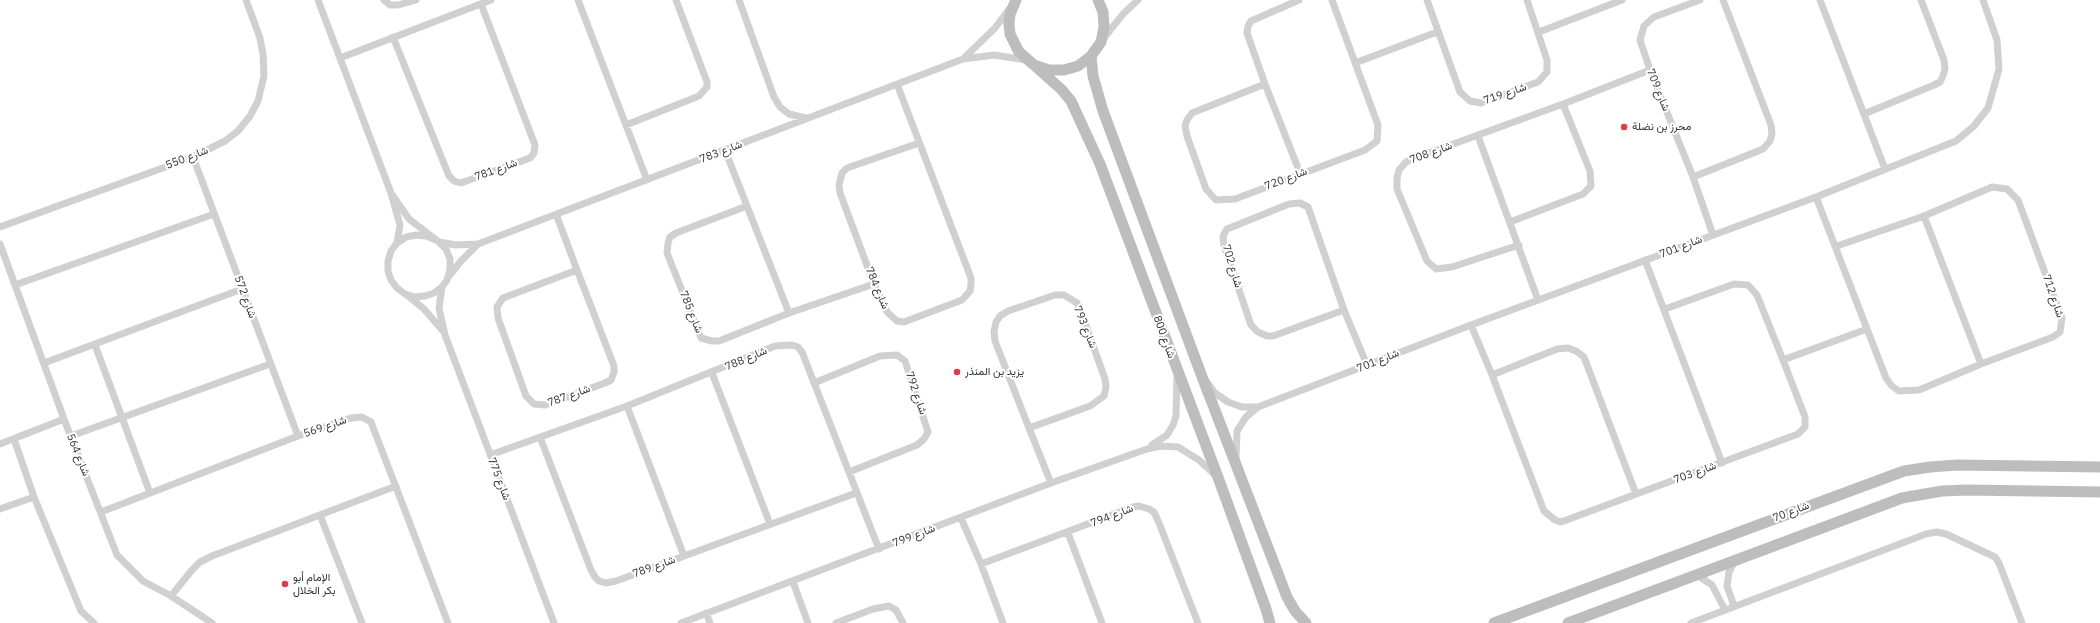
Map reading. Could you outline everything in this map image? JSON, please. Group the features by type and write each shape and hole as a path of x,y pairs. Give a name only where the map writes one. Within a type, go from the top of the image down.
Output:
{"street":[{"name":"شارع 550","path":"0,227 193,157 225,141 238,131 250,116 258,101 264,76 263,54 246,0"},
{"path":"318,0 392,193 400,224 397,243 390,256 388,271 391,280 397,288 405,294 425,296 434,293 442,287 447,280 450,270 450,259 446,250 437,241 408,219 392,193"},
{"path":"384,0 390,4 398,5 416,0"},
{"path":"340,58 491,0"},
{"path":"578,0 647,180"},
{"path":"626,125 699,96 707,87 707,82 676,0"},
{"path":"739,0 774,97 780,107 789,114 808,118"},
{"path":"1098,0 1103,12 1104,28 1101,42"},
{"path":"1030,62 1049,70 1064,70 1078,66 1091,56 1124,13 1138,0"},
{"path":"1299,0 1251,20 1247,33 1265,84 1300,173"},
{"name":"شارع 720","path":"1265,84 1192,113 1187,120 1185,126 1187,136 1206,188 1216,200 1224,201 1235,199 1300,173 1365,150 1377,141 1378,125 1332,0"},
{"name":"شارع 719","path":"1426,0 1460,92 1470,101 1481,103 1538,82 1543,77 1548,65 1539,32 1527,0"},
{"path":"1539,32 1622,0"},
{"name":"شارع 709","path":"1700,0 1661,13 1644,26 1640,40 1650,70 1693,177 1713,235"},
{"path":"1693,177 1763,149 1770,141 1772,134 1771,125 1723,0"},
{"path":"1820,0 1885,169"},
{"path":"1864,114 1940,82 1945,69 1944,60 1921,0"},
{"name":"شارع 701","path":"1237,470 1236,431 1246,417 1258,407 1471,325 1816,197 1956,141 1974,126 1988,108 1999,69 2000,55 1997,40 1983,0"},
{"name":"شارع 783","path":"963,59 994,28 1014,2"},
{"name":"شارع 800","path":"1014,2 1010,19 1010,34 1019,52 1062,90 1071,101 1082,122 1100,164 1177,372 1219,480 1266,608 1270,623"},
{"name":"شارع 781","path":"394,37 449,176 454,181 461,183 530,158 534,153 535,145 481,4"},
{"path":"1355,63 1438,32"},
{"name":"شارع 783","path":"437,241 456,245 478,244 963,59 994,54 1030,62"},
{"name":"شارع 800","path":"1091,56 1092,76 1103,111 1237,470 1286,597 1294,610 1306,623"},
{"name":"شارع 708","path":"1518,244 1452,267 1436,269 1427,261 1398,188 1397,178 1399,170 1406,162 1650,70"},
{"name":"شارع 784","path":"898,84 919,144 971,278 970,291 962,300 904,322 897,321 889,315 874,284 840,193 840,178 842,173 847,168 919,144"},
{"path":"1510,222 1583,194 1591,186 1590,171 1563,104"},
{"path":"1478,136 1538,300"},
{"path":"725,150 789,313"},
{"name":"شارع 572","path":"193,157 298,436"},
{"name":"شارع 712","path":"1816,197 1837,246 1886,378 1892,386 1899,391 1919,390 1981,364 2053,337 2060,332 2062,318 2018,200 2008,189 1992,187 1924,216 1837,246"},
{"name":"شارع 702","path":"1344,310 1274,336 1267,336 1258,332 1251,325 1224,246 1223,236 1227,230 1289,204 1300,203 1308,207 1344,310 1367,365"},
{"name":"شارع 785","path":"747,206 676,233 670,237 668,242 667,254 701,338 719,341 789,313 874,284"},
{"path":"15,285 214,214"},
{"name":"شارع 787","path":"556,214 614,366 614,372 610,380 605,383 545,405 534,404 526,396 498,318 497,307 503,298 577,270"},
{"path":"1924,216 1981,364"},
{"path":"397,243 416,235 426,236 437,241"},
{"name":"شارع 564","path":"0,244 64,419 117,555 127,567 143,581 171,596 212,623"},
{"name":"شارع 783","path":"447,280 461,261 478,244"},
{"path":"1645,260 1665,309 1722,463"},
{"name":"شارع 703","path":"1471,325 1492,375 1544,511 1548,516 1562,522 1798,434 1805,427 1805,417 1757,295 1748,285 1734,284 1665,309"},
{"name":"شارع 775","path":"442,287 439,308 445,334 554,623"},
{"path":"44,363 242,289"},
{"name":"شارع 775","path":"405,294 424,309 445,334"},
{"name":"شارع 793","path":"1029,428 1090,406 1104,396 1106,387 1105,379 1080,309 1077,303 1064,294 1055,295 1008,311 1000,316 996,322 994,332 995,341 1050,483"},
{"path":"1783,360 1867,328"},
{"path":"95,345 150,493"},
{"name":"شارع 788","path":"490,455 627,406 712,373 775,346 792,345 798,347 802,352 849,472 856,494 879,549"},
{"path":"1492,375 1557,349 1568,348 1576,351 1584,357 1636,494"},
{"name":"شارع 792","path":"814,383 880,356 897,355 905,361 928,432 924,439 917,445 849,472"},
{"path":"71,436 270,364"},
{"name":"شارع 799","path":"681,623 793,582 1050,483 1147,448 1164,438 1172,430 1176,416 1177,372"},
{"path":"712,373 770,524"},
{"name":"شارع 701","path":"1201,374 1215,393 1228,402 1242,407 1258,407"},
{"path":"627,406 684,556"},
{"name":"شارع 569","path":"101,512 298,436 357,416 367,418 371,422 448,623"},
{"path":"0,444 64,419"},
{"name":"شارع 789","path":"540,437 595,578 599,581 616,581 856,494"},
{"path":"14,439 34,497 81,611 95,623"},
{"name":"شارع 799","path":"1147,448 1160,446 1178,447 1199,460 1219,480"},
{"name":"شارع 70","path":"1494,623 1904,471 1958,465 2100,467"},
{"path":"171,596 200,562 396,486"},
{"path":"1568,623 1882,504 1923,494 1966,490 2100,492"},
{"path":"0,509 34,497"},
{"name":"شارع 794","path":"981,564 1068,533 1133,507 1140,506 1154,512 1198,623"},
{"path":"320,515 362,623"},
{"path":"960,518 981,564 1003,623"},
{"path":"1690,623 1926,534 1937,532 1946,534 1995,557 1999,563 2022,623"},
{"path":"1068,533 1102,623"},
{"path":"1734,606 1727,586 1729,572 1735,560"},
{"path":"1697,574 1708,581 1716,589 1725,610"},
{"path":"793,582 808,623"},
{"path":"836,623 873,609 889,606 896,610 902,623"},
{"path":"706,613 710,623"}],"place":[{"name":"محرز بن نضلة","path":"1624,127"},
{"name":"يزيد بن المنذر","path":"957,372"},
{"name":"الإمام أبو بكر الخلال","path":"285,584"}]}
